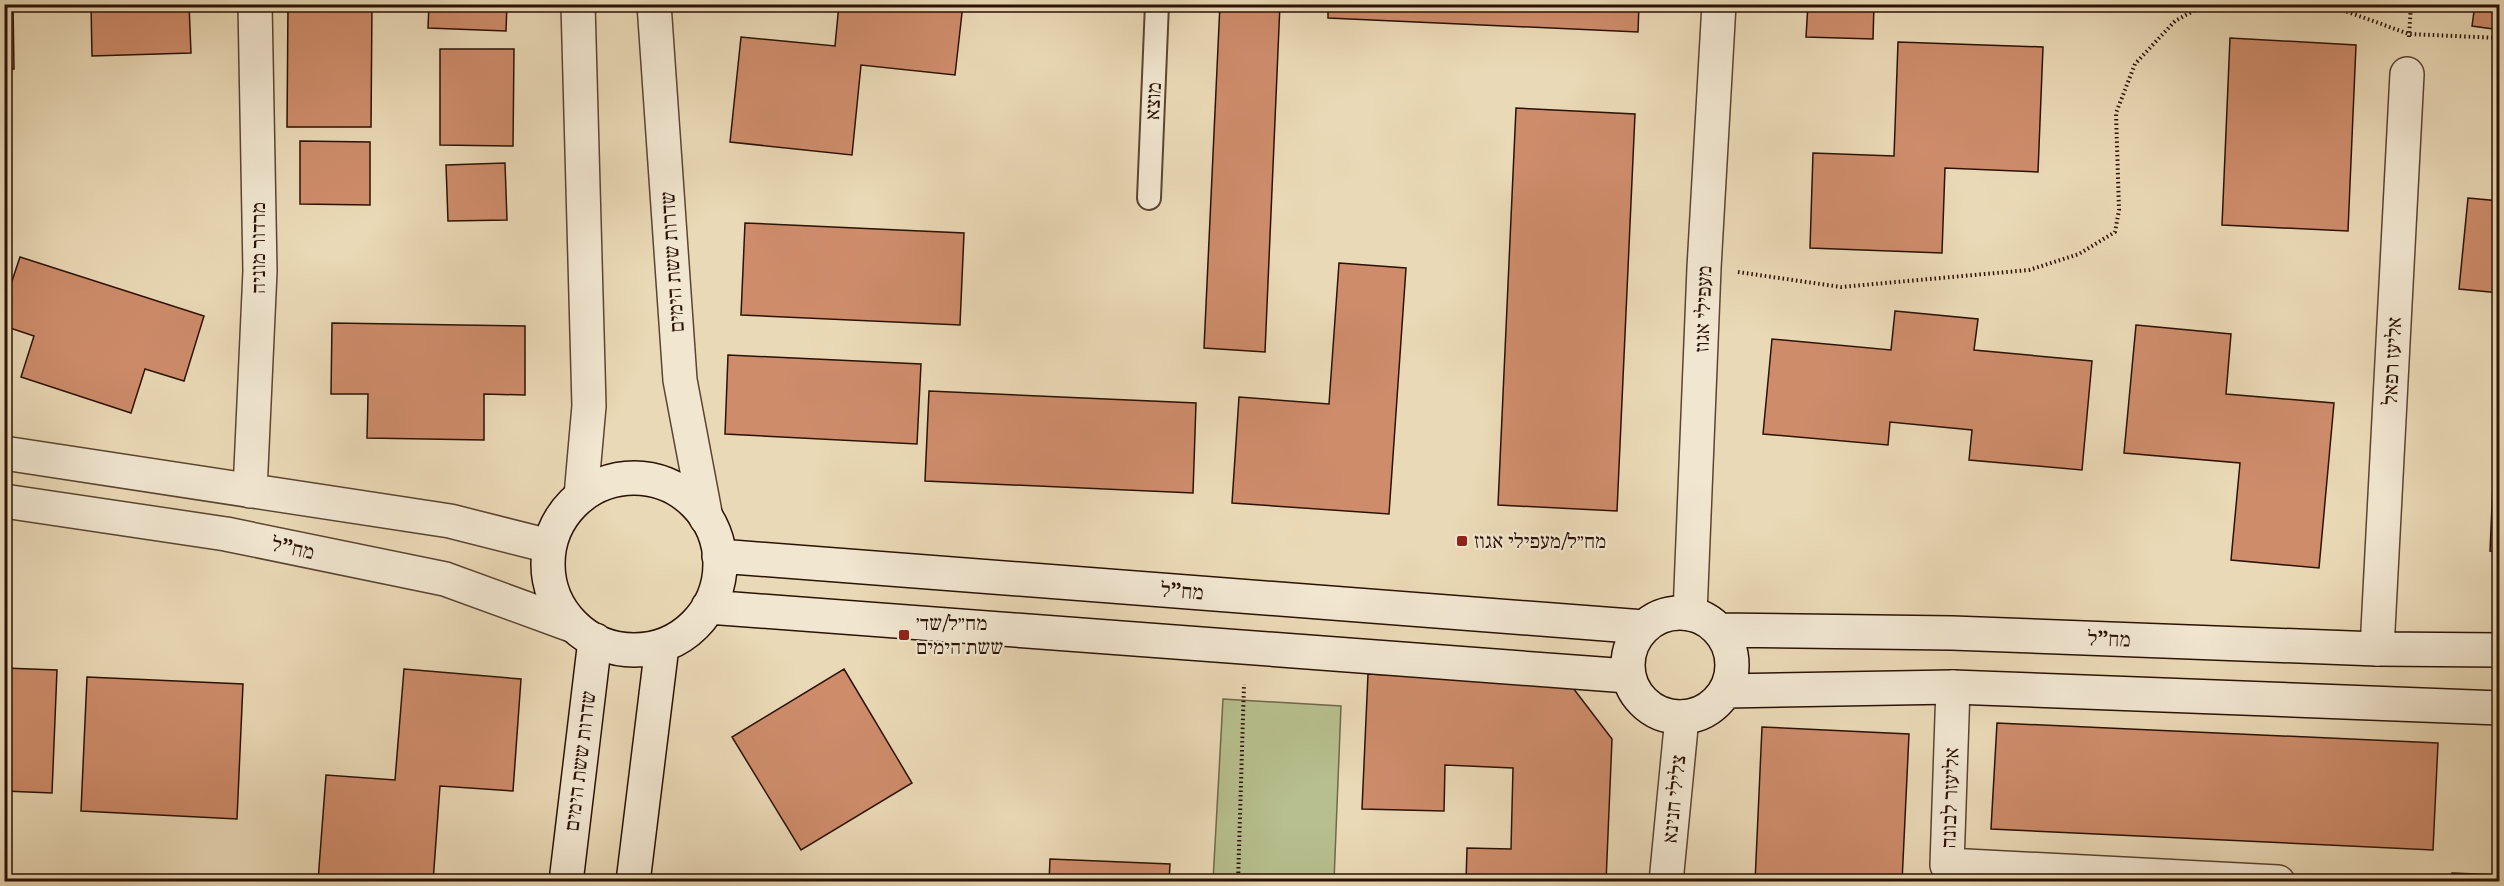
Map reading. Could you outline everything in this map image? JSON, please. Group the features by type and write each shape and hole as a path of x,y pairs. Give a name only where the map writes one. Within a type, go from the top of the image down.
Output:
{"street":[{"name":"מרדור מוניה","path":"250,491 260,271 255,4"},
{"path":"578,4 589,406 581,496"},
{"name":"שדרות ששת הימים","path":"654,4 680,380 706,518"},
{"name":"מעפילי אגוז","path":"1690,614 1704,268 1719,4"},
{"name":"אליעז רפאל","path":"2377,649 2407,74"},
{"path":"4,453 450,521 549,546"},
{"path":"634,478 662,483 687,497 706,518 716,536 720,556 718,582 708,607 696,624 681,636 662,646 639,650 616,648 584,633 557,602 548,575 549,546 566,510 581,496 606,483 634,478"},
{"name":"מח\"ל","path":"4,501 226,534 445,579 584,633"},
{"name":"מח\"ל","path":"720,556 1644,627"},
{"path":"708,607 1628,676"},
{"path":"1674,613 1690,614 1706,619 1719,630 1728,644 1732,659 1731,675 1726,691 1715,704 1700,714 1682,717 1664,715 1648,707 1636,693 1628,676 1628,658 1633,641 1644,627 1658,617 1674,613"},
{"name":"מח\"ל","path":"1719,630 1952,633 2377,649 2499,650"},
{"name":"שדרות ששת הימים","path":"566,882 584,633"},
{"path":"633,882 662,646"},
{"path":"1726,691 1953,687 2499,708"},
{"name":"אליעזר לבונה","path":"1953,687 1947,865 2278,882"},
{"name":"צלילי חנינא","path":"1666,882 1682,717"}],"lane":[{"name":"מוצא","path":"1149,198 1157,4"}],"path":[{"path":"1704,268 1841,287 2029,270 2079,254 2115,232 2119,200 2116,113 2135,64 2175,21 2206,4"},
{"path":"2298,4 2337,8 2409,34 2499,38"},
{"path":"1238,882 1245,648"}],"green space":[{"path":"1223,699 1341,706 1334,881 1213,881"}],"building":[{"path":"4,4 13,4 14,69 4,69"},
{"path":"91,4 189,4 191,53 92,56"},
{"path":"288,4 372,4 371,127 287,127"},
{"path":"429,4 507,4 506,31 428,28"},
{"path":"839,4 963,4 955,75 861,65 852,155 730,142 741,37 835,46"},
{"path":"1220,4 1280,4 1265,352 1204,348"},
{"path":"1328,4 1639,4 1638,32 1328,18"},
{"path":"1808,4 1874,4 1873,39 1806,37"},
{"path":"2475,4 2500,4 2500,30 2472,26"},
{"path":"2230,38 2356,45 2348,231 2222,225"},
{"path":"1898,42 2043,47 2038,172 1945,168 1942,253 1810,248 1813,153 1894,156"},
{"path":"440,49 514,49 513,146 440,145"},
{"path":"1516,108 1635,114 1617,511 1498,505"},
{"path":"300,141 370,142 370,205 300,204"},
{"path":"505,163 507,220 448,221 446,165"},
{"path":"2468,198 2500,201 2500,293 2459,289"},
{"path":"745,223 964,233 960,325 741,315"},
{"path":"20,257 204,316 184,381 145,369 131,413 21,377 34,336 4,326 4,305"},
{"path":"1339,263 1406,268 1389,514 1232,503 1239,397 1329,404"},
{"path":"1895,311 1978,319 1974,350 2092,361 2082,470 1969,460 1972,430 1890,422 1888,445 1763,434 1772,339 1891,350"},
{"path":"332,323 525,326 525,395 484,394 484,440 367,438 368,394 331,394"},
{"path":"2136,325 2231,334 2226,394 2334,403 2319,568 2231,560 2240,463 2124,453"},
{"path":"728,355 921,364 917,444 725,434"},
{"path":"2498,372 2500,372 2500,552 2490,551"},
{"path":"929,391 1196,403 1193,493 925,481"},
{"path":"4,668 57,670 52,793 4,791"},
{"path":"404,669 521,679 513,791 440,786 433,882 251,882 252,876 318,881 326,775 395,780"},
{"path":"844,669 912,783 801,850 732,737"},
{"path":"1368,674 1570,684 1612,739 1606,882 1466,882 1467,848 1511,849 1513,768 1445,765 1444,811 1362,809"},
{"path":"87,677 243,684 237,819 81,811"},
{"path":"1997,723 2438,743 2433,850 1991,829"},
{"path":"1762,727 1909,734 1902,882 1755,882"},
{"path":"1050,859 1170,864 1169,882 1049,882"},
{"path":"2452,873 2500,875 2500,882 2452,882"}],"place":[{"name":"מח״ל/מעפילי אגוז","path":"1462,541"},
{"name":"מח״ל/שד׳ ששת הימים","path":"904,635"}]}
